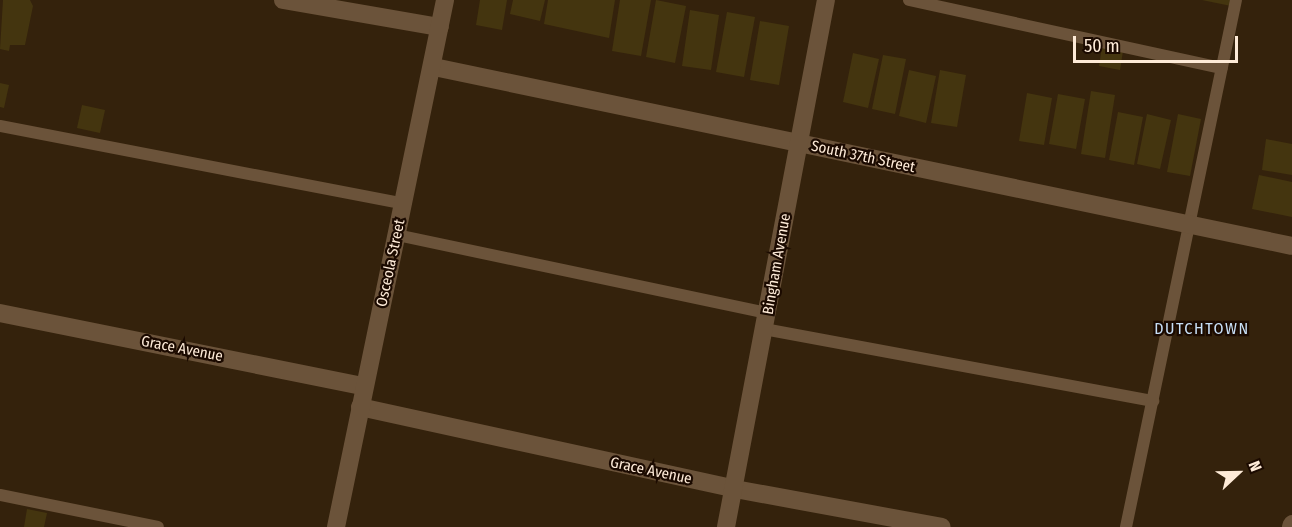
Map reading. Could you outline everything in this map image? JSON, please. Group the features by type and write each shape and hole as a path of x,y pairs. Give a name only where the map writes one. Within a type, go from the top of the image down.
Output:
{"street":[{"path":"283,0 440,27"},
{"name":"Osceola Street","path":"336,527 363,386 434,67 445,0"},
{"name":"Bingham Avenue","path":"726,527 826,0"},
{"name":"South 37th Street","path":"434,67 1292,246"},
{"name":"Grace Avenue","path":"0,313 363,386"},
{"name":"Grace Avenue","path":"360,407 735,489 942,527"}],"lane":[{"path":"909,0 1222,68"},
{"path":"1126,527 1236,0"},
{"path":"0,126 404,204"},
{"path":"397,235 766,321 1153,401"},
{"path":"0,495 158,527"}],"building":[{"path":"3,0 30,0 33,6 25,45 10,45 9,51 0,49"},
{"path":"480,0 507,0 502,30 476,25"},
{"path":"513,0 545,0 540,21 510,14"},
{"path":"548,0 615,0 609,38 544,24"},
{"path":"620,0 651,0 641,56 612,51"},
{"path":"656,0 686,6 675,63 646,57"},
{"path":"1202,0 1232,0 1231,6"},
{"path":"690,10 719,15 711,70 682,66"},
{"path":"727,12 755,17 744,77 716,72"},
{"path":"760,21 789,26 779,85 750,80"},
{"path":"1102,47 1123,51 1120,70 1099,66"},
{"path":"853,53 879,59 868,108 843,102"},
{"path":"883,55 906,59 895,114 872,109"},
{"path":"909,70 936,76 926,123 899,116"},
{"path":"940,70 966,75 957,127 931,123"},
{"path":"0,83 9,85 4,108 0,107"},
{"path":"1091,91 1115,95 1105,158 1081,154"},
{"path":"1027,93 1052,98 1044,145 1019,141"},
{"path":"1058,94 1085,99 1076,149 1049,144"},
{"path":"82,105 105,110 100,133 77,128"},
{"path":"1118,112 1143,117 1134,165 1109,160"},
{"path":"1147,114 1171,120 1160,169 1137,164"},
{"path":"1178,114 1201,119 1190,176 1167,172"},
{"path":"1266,139 1292,144 1292,175 1262,170"},
{"path":"1259,175 1292,182 1292,217 1252,209"},
{"path":"27,509 47,513 44,527 24,527"}],"district":[{"name":"DUTCHTOWN","path":"1202,329"}]}
